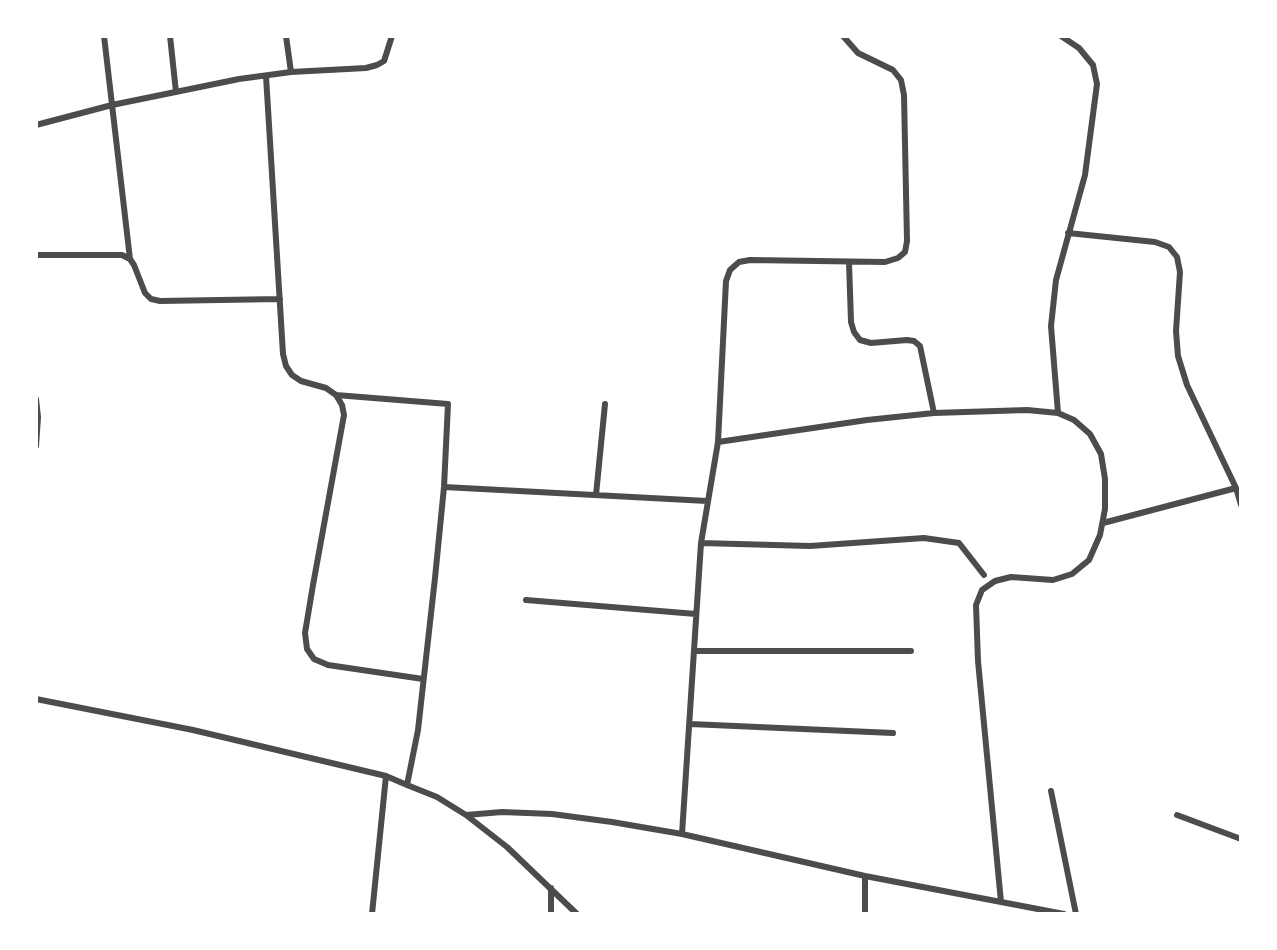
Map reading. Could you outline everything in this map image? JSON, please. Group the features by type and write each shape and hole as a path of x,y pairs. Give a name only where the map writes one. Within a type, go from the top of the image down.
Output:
{"street":[{"path":"104,36 130,259 145,293 151,299 160,301 280,299"},
{"path":"170,36 176,92"},
{"path":"286,36 291,72"},
{"path":"36,125 112,105 239,79 291,72 366,68 384,61 392,36"},
{"path":"682,834 701,543 718,442 726,281 730,270 739,262 750,260 885,262 898,258 905,252 907,241 904,95 901,80 893,70 858,54 843,36"},
{"path":"1059,413 1051,326 1056,280 1084,176 1096,84 1094,65 1079,48 1060,36"},
{"path":"266,76 283,354 286,366 292,375 301,381 326,388 336,395 342,405 344,415 305,633 307,649 314,659 328,665 423,679"},
{"path":"1068,233 1155,242 1169,247 1177,257 1180,272 1176,331 1178,356 1187,385 1236,488 1241,505"},
{"path":"36,255 108,254 122,255 130,259"},
{"path":"849,262 850,322 854,332 860,340 871,342 907,340 914,341 920,346 934,413"},
{"path":"336,395 448,404 444,487 418,730 407,785"},
{"path":"36,399 36,446"},
{"path":"596,495 605,404"},
{"path":"718,442 867,420 934,413 1026,410 1059,413 1074,420 1090,434 1101,454 1106,509 1100,536 1089,560 1072,574 1053,580 1011,578 995,581 982,590 976,605 978,661 1001,902"},
{"path":"444,487 707,501"},
{"path":"1103,523 1236,488"},
{"path":"701,543 810,546 924,538 959,543 984,575"},
{"path":"526,600 696,614"},
{"path":"694,651 911,651"},
{"path":"36,699 193,730 386,776 437,797 466,815 507,847 577,914"},
{"path":"690,724 893,733"},
{"path":"372,914 386,776"},
{"path":"1051,791 1076,914"},
{"path":"466,815 502,812 552,814 682,834 865,876 1064,914"},
{"path":"1177,815 1241,839"},
{"path":"865,876 865,914"},
{"path":"550,887 551,914"}]}
